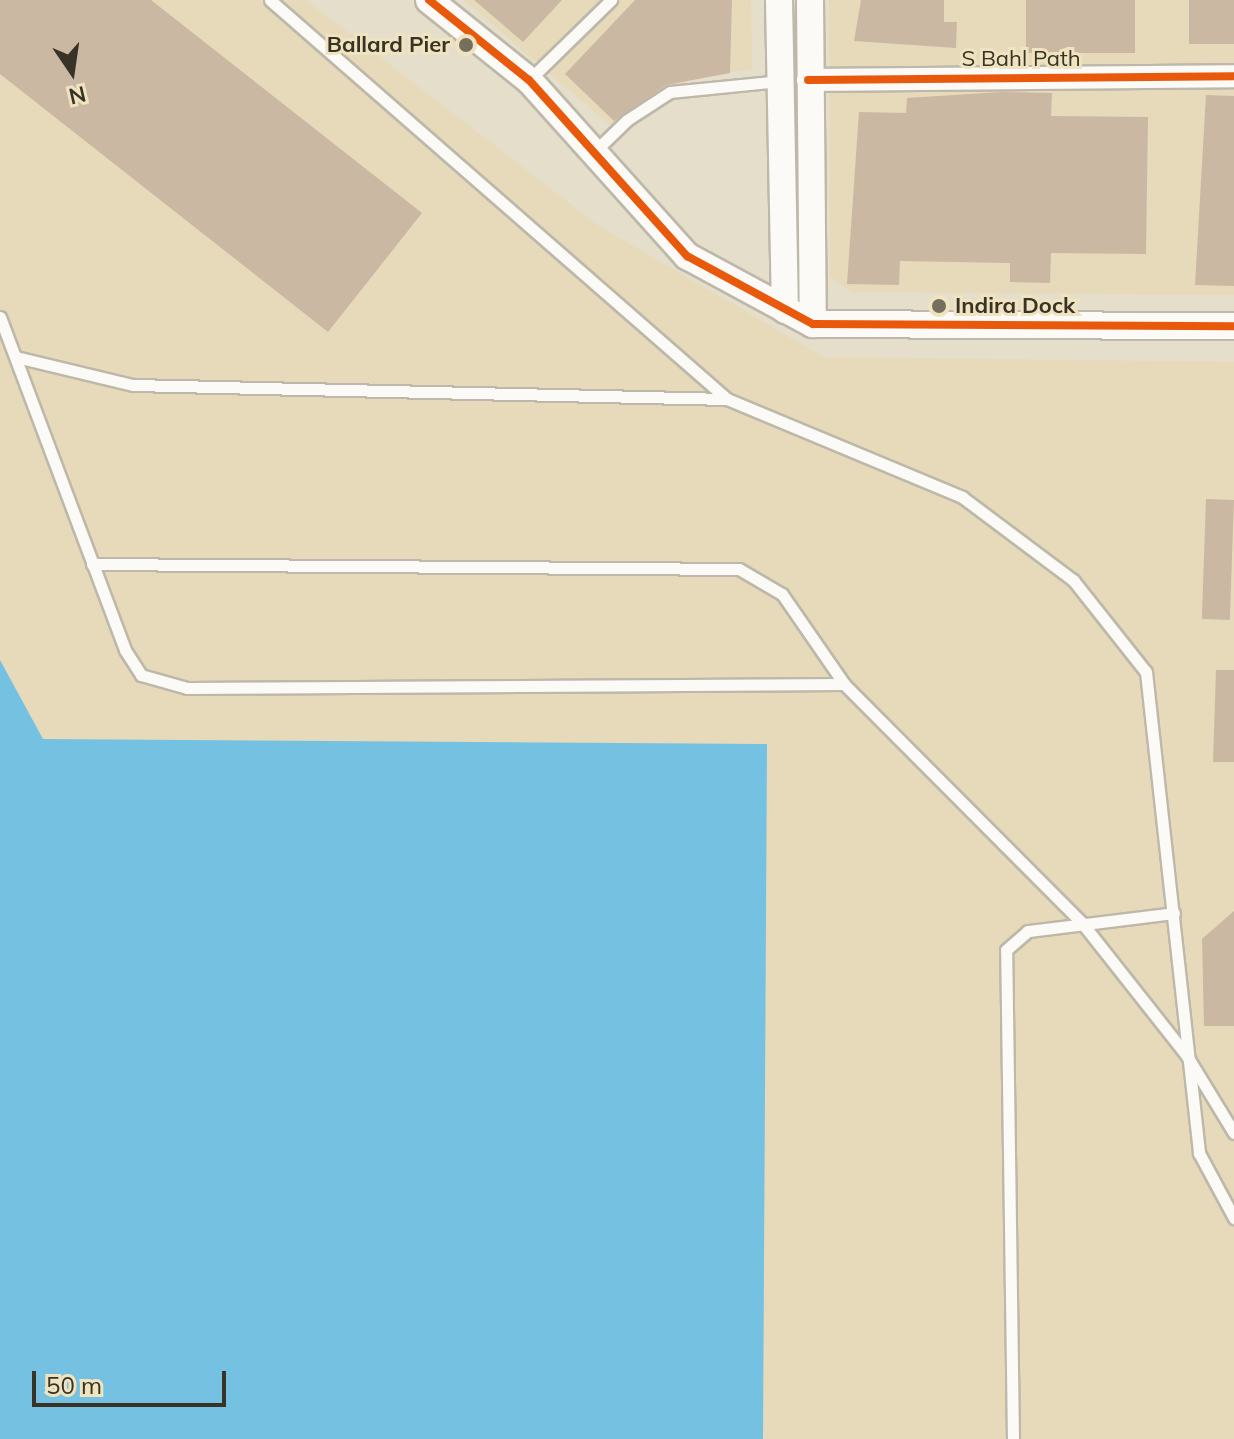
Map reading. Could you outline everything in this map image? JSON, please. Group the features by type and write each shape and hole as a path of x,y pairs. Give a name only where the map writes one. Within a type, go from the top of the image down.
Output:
{"street":[{"path":"429,0 529,80 687,256 813,324 1234,326"},
{"path":"779,0 785,310"},
{"path":"810,0 808,80 813,324"},
{"name":"S Bahl Path","path":"808,80 1234,76"}],"lane":[{"path":"270,0 727,399 962,497 1073,580 1146,672 1199,1153 1234,1218"},
{"path":"529,80 611,0"},
{"path":"594,153 627,120 670,92 781,81"},
{"path":"0,317 92,564 133,665 141,675 177,686 844,684"},
{"path":"16,357 133,385 727,399"},
{"path":"92,564 739,569 782,594 844,684 1082,923 1187,1056 1234,1133"},
{"path":"1013,1439 1006,950 1018,934 1174,913"}],"shaded area":[{"path":"0,0 306,0 599,226 824,357 1234,362 1234,1439 0,1439"},
{"path":"464,0 751,0 752,69 693,78 612,127"},
{"path":"829,0 1234,0 1234,295 852,292 830,277"}],"water":[{"path":"0,660 43,739 767,744 763,1439 0,1439"}],"building":[{"path":"0,0 151,0 422,213 328,332 0,74"},
{"path":"474,0 562,0 523,42"},
{"path":"635,0 732,0 730,73 666,85 614,121 565,74"},
{"path":"861,0 944,0 944,22 957,22 956,48 854,41"},
{"path":"1026,0 1135,0 1135,53 1026,53"},
{"path":"1189,0 1234,0 1234,44 1189,44"},
{"path":"1001,92 1052,93 1051,116 1148,117 1146,254 1051,253 1050,283 1010,282 1010,263 900,261 899,285 847,284 859,112 906,113 907,98"},
{"path":"1206,95 1234,96 1234,286 1195,285"},
{"path":"1206,499 1234,500 1230,620 1202,619"},
{"path":"1216,670 1234,670 1234,762 1213,762"},
{"path":"1234,911 1234,1026 1204,1026 1202,939"}],"cycle path":[{"path":"429,0 529,80 687,256 813,324 1234,326"},
{"path":"808,80 1234,76"}],"place":[{"name":"Ballard Pier","path":"466,45"},
{"name":"Indira Dock","path":"939,306"}]}
